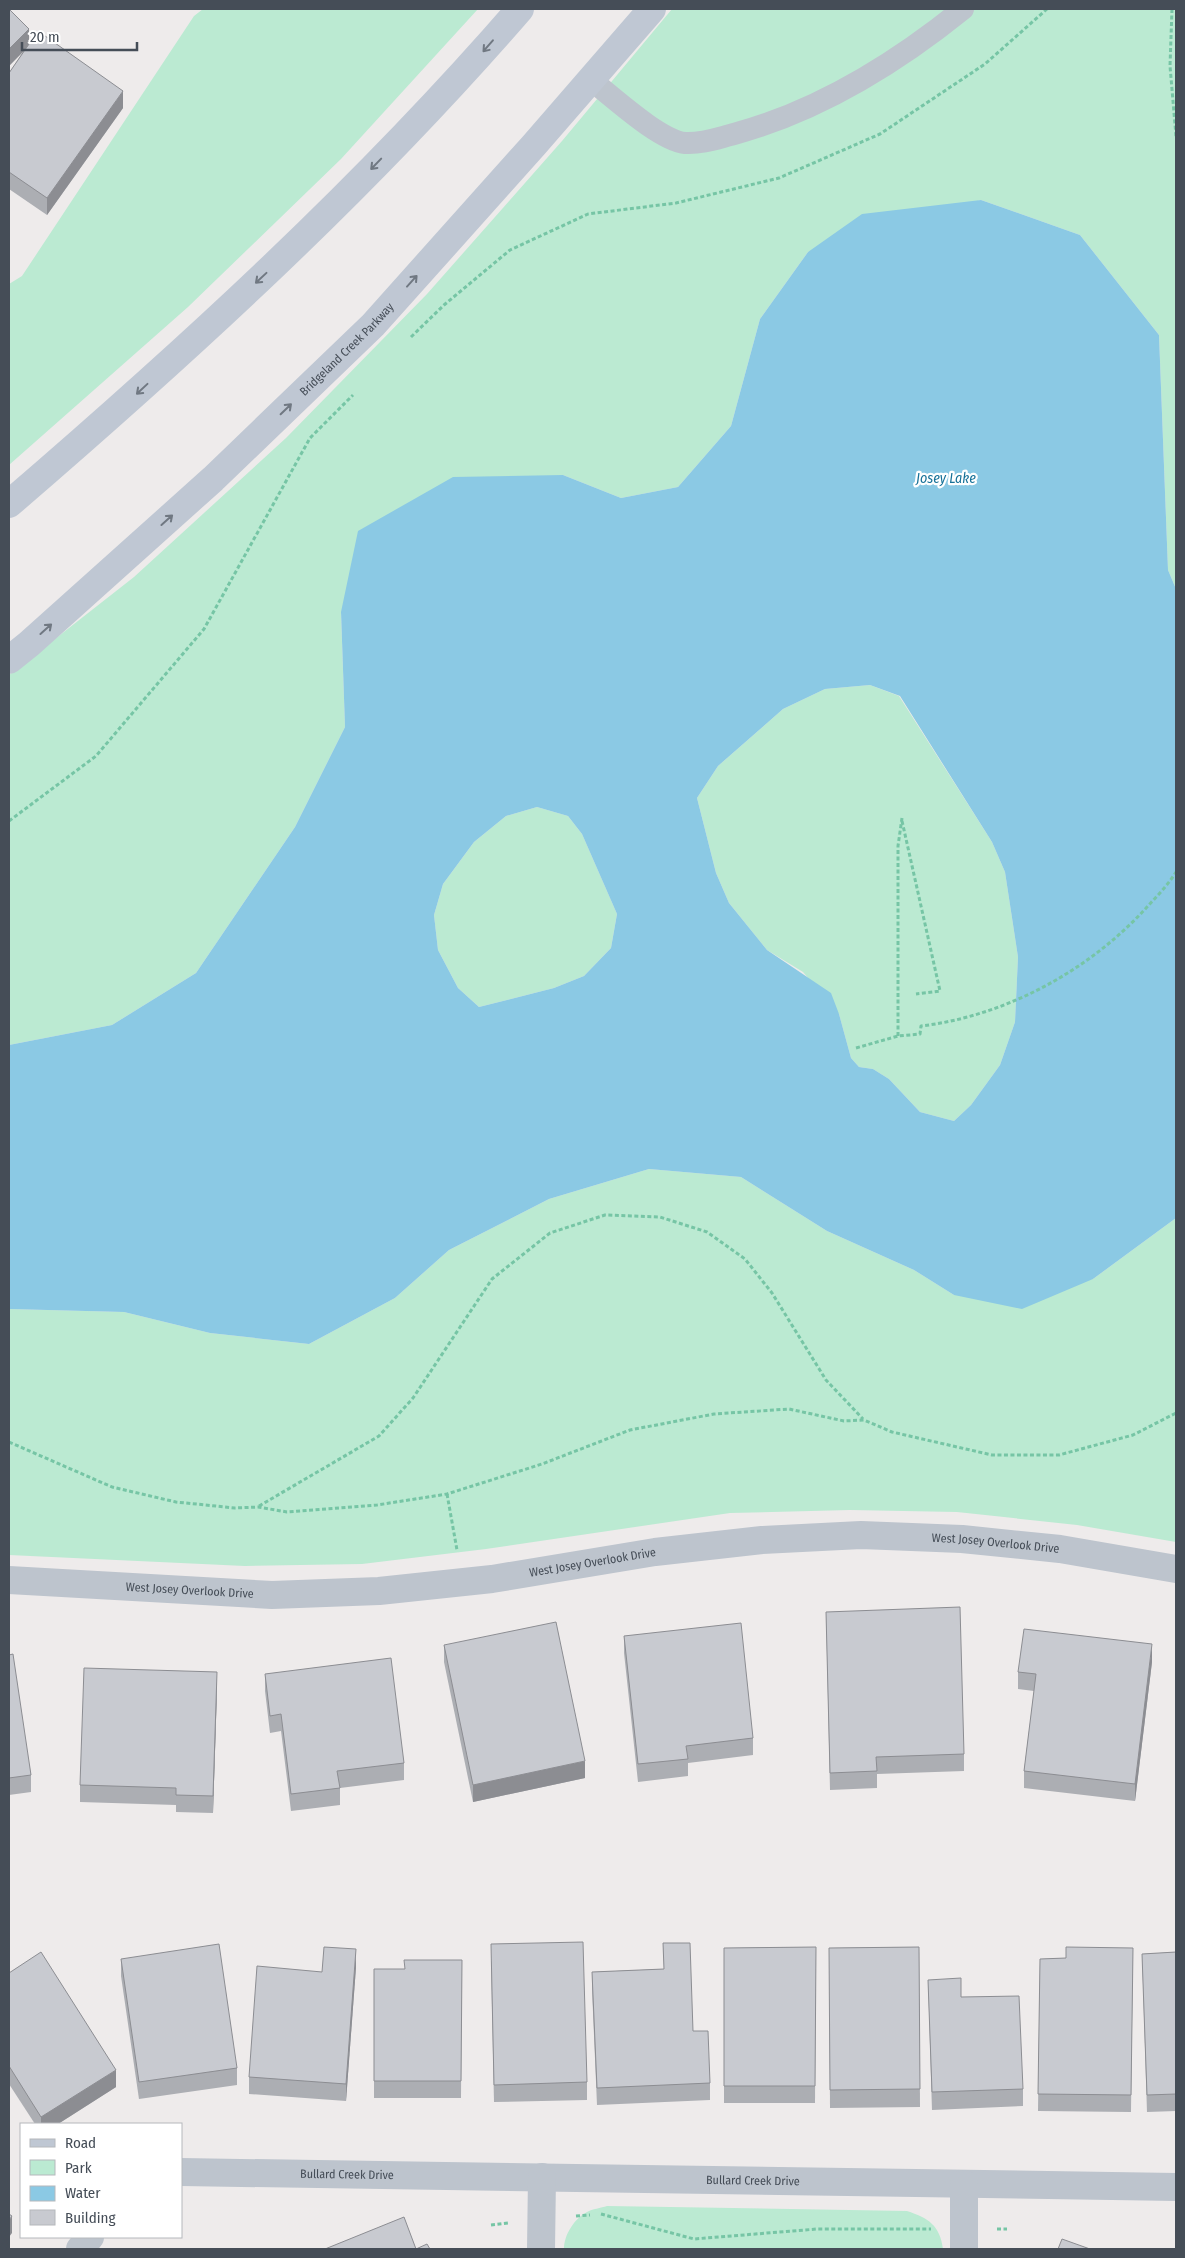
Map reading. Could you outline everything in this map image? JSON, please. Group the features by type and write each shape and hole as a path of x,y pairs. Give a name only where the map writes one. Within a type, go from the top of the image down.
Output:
{"main road":[{"path":"9,504 136,394 295,246 458,80 520,9"},
{"name":"Bridgeland Creek Parkway","path":"9,660 213,479 373,325 652,9"}],"street":[{"name":"West Josey Overlook Drive","path":"9,1580 272,1595 379,1591 492,1579 654,1552 762,1540 861,1535 962,1539 1060,1549 1176,1569"},
{"name":"Bullard Creek Drive","path":"182,2172 1176,2187"},
{"path":"542,2177 542,2249"},
{"path":"964,2184 964,2239"},
{"path":"80,2249 89,2238"}],"lane":[{"path":"591,80 663,136 684,143 706,142 747,131 808,108 868,77 929,36 963,9"}],"path":[{"path":"409,340 444,305 510,250 588,214 676,204 779,178 880,134 985,64 1047,9"},
{"path":"1172,9 1171,75 1176,136"},
{"path":"9,821 96,756 204,628 310,438 360,389"},
{"path":"898,1036 898,846 902,818 940,991 916,994"},
{"path":"856,1048 898,1036 920,1034 921,1026 947,1023 1041,989 1095,956 1135,920 1171,881 1176,872"},
{"path":"258,1507 379,1436 412,1398 492,1279 550,1232 605,1215 660,1217 708,1232 745,1259 772,1293 826,1380 864,1420 892,1432 992,1456 1059,1455 1133,1435 1176,1414"},
{"path":"9,1442 112,1487 176,1502 235,1508 258,1507 287,1512 377,1504 447,1494 542,1464 630,1430 714,1414 789,1409 844,1421 864,1420"},
{"path":"447,1494 463,1582"},
{"path":"490,2224 599,2214 694,2239 817,2228 964,2239 1007,2230"}],"green space":[{"path":"203,9 478,9 341,159 188,307 9,465 9,284 22,276 194,16"},
{"path":"672,9 1176,9 1176,589 1168,570 1159,335 1080,235 981,200 808,252 760,319 731,426 678,487 621,498 563,475 341,613 345,727 295,827 196,973 112,1025 9,1045 9,675 134,577 286,438 427,294 562,141"},
{"path":"870,685 899,696 992,842 1005,872 1018,957 1015,1022 1000,1065 971,1105 954,1121 920,1112 889,1079 873,1069 859,1067 851,1058 839,1014 803,972 767,950 729,903 716,873 697,798 718,766 783,709 825,689"},
{"path":"537,807 568,816 582,834 617,914 611,948 584,976 554,988 479,1007 458,988 438,950 434,915 443,884 474,842 506,816"},
{"path":"649,1169 741,1177 827,1231 914,1270 954,1295 1093,1279 1176,1218 1176,1542 1077,1525 957,1512 850,1510 730,1513 486,1549 362,1564 245,1566 9,1555 9,1309 124,1312 210,1333 309,1344 395,1298 449,1250 549,1199"},
{"path":"607,2206 907,2211 927,2220 936,2228 943,2249 564,2249 568,2233 582,2215"}],"water":[{"name":"Josey Lake","path":"981,200 1080,235 1159,335 1168,570 1176,589 1176,1218 1093,1279 1022,1309 954,1295 914,1270 827,1231 741,1177 649,1169 549,1199 449,1250 395,1298 309,1344 210,1333 124,1312 9,1309 9,1045 112,1025 196,973 295,827 345,727 341,612 358,531 453,477 563,475 621,498 678,487 731,426 760,319 808,252 862,214","holes":["870,685 900,696 992,842 1005,872 1018,957 1015,1022 1000,1065 971,1105 954,1121 920,1112 889,1079 873,1069 859,1067 851,1058 831,993 767,950 729,903 716,873 697,798 718,766 783,709 825,689","537,807 568,816 582,834 617,914 611,948 584,976 554,988 479,1007 458,988 438,950 434,915 443,884 474,842 506,816"]}],"building":[{"path":"9,9 29,29 9,49"},
{"path":"38,31 123,91 47,198 9,172 9,73"},
{"path":"960,1607 964,1754 876,1757 877,1771 830,1773 826,1612"},
{"path":"556,1622 585,1761 473,1785 444,1645"},
{"path":"741,1623 753,1738 686,1746 688,1759 638,1764 624,1636"},
{"path":"1024,1629 1152,1644 1135,1784 1024,1771 1036,1674 1018,1672"},
{"path":"13,1654 31,1775 9,1778 9,1655"},
{"path":"391,1658 404,1763 337,1771 340,1788 291,1794 281,1714 270,1716 265,1674"},
{"path":"84,1668 217,1672 213,1796 176,1795 176,1788 80,1785"},
{"path":"583,1942 587,2082 494,2085 491,1944"},
{"path":"663,1943 690,1943 693,2031 708,2031 710,2083 597,2088 592,1972 664,1969"},
{"path":"219,1944 237,2068 139,2082 121,1959"},
{"path":"324,1947 356,1949 346,2084 249,2077 257,1966 322,1972"},
{"path":"816,1947 815,2086 724,2086 724,1948"},
{"path":"919,1947 920,2089 830,2090 829,1948"},
{"path":"1066,1947 1133,1948 1131,2095 1038,2094 1040,1959 1066,1958"},
{"path":"41,1952 116,2070 41,2117 9,2066 9,1973"},
{"path":"1176,1952 1176,2094 1147,2095 1142,1954"},
{"path":"404,1960 462,1960 461,2081 374,2081 374,1969 405,1969"},
{"path":"961,1978 961,1997 1019,1996 1023,2089 932,2092 928,1980"},
{"path":"404,2217 416,2249 325,2249"},
{"path":"1062,2239 1090,2249 1058,2249"},
{"path":"427,2244 430,2249 416,2249"}]}
